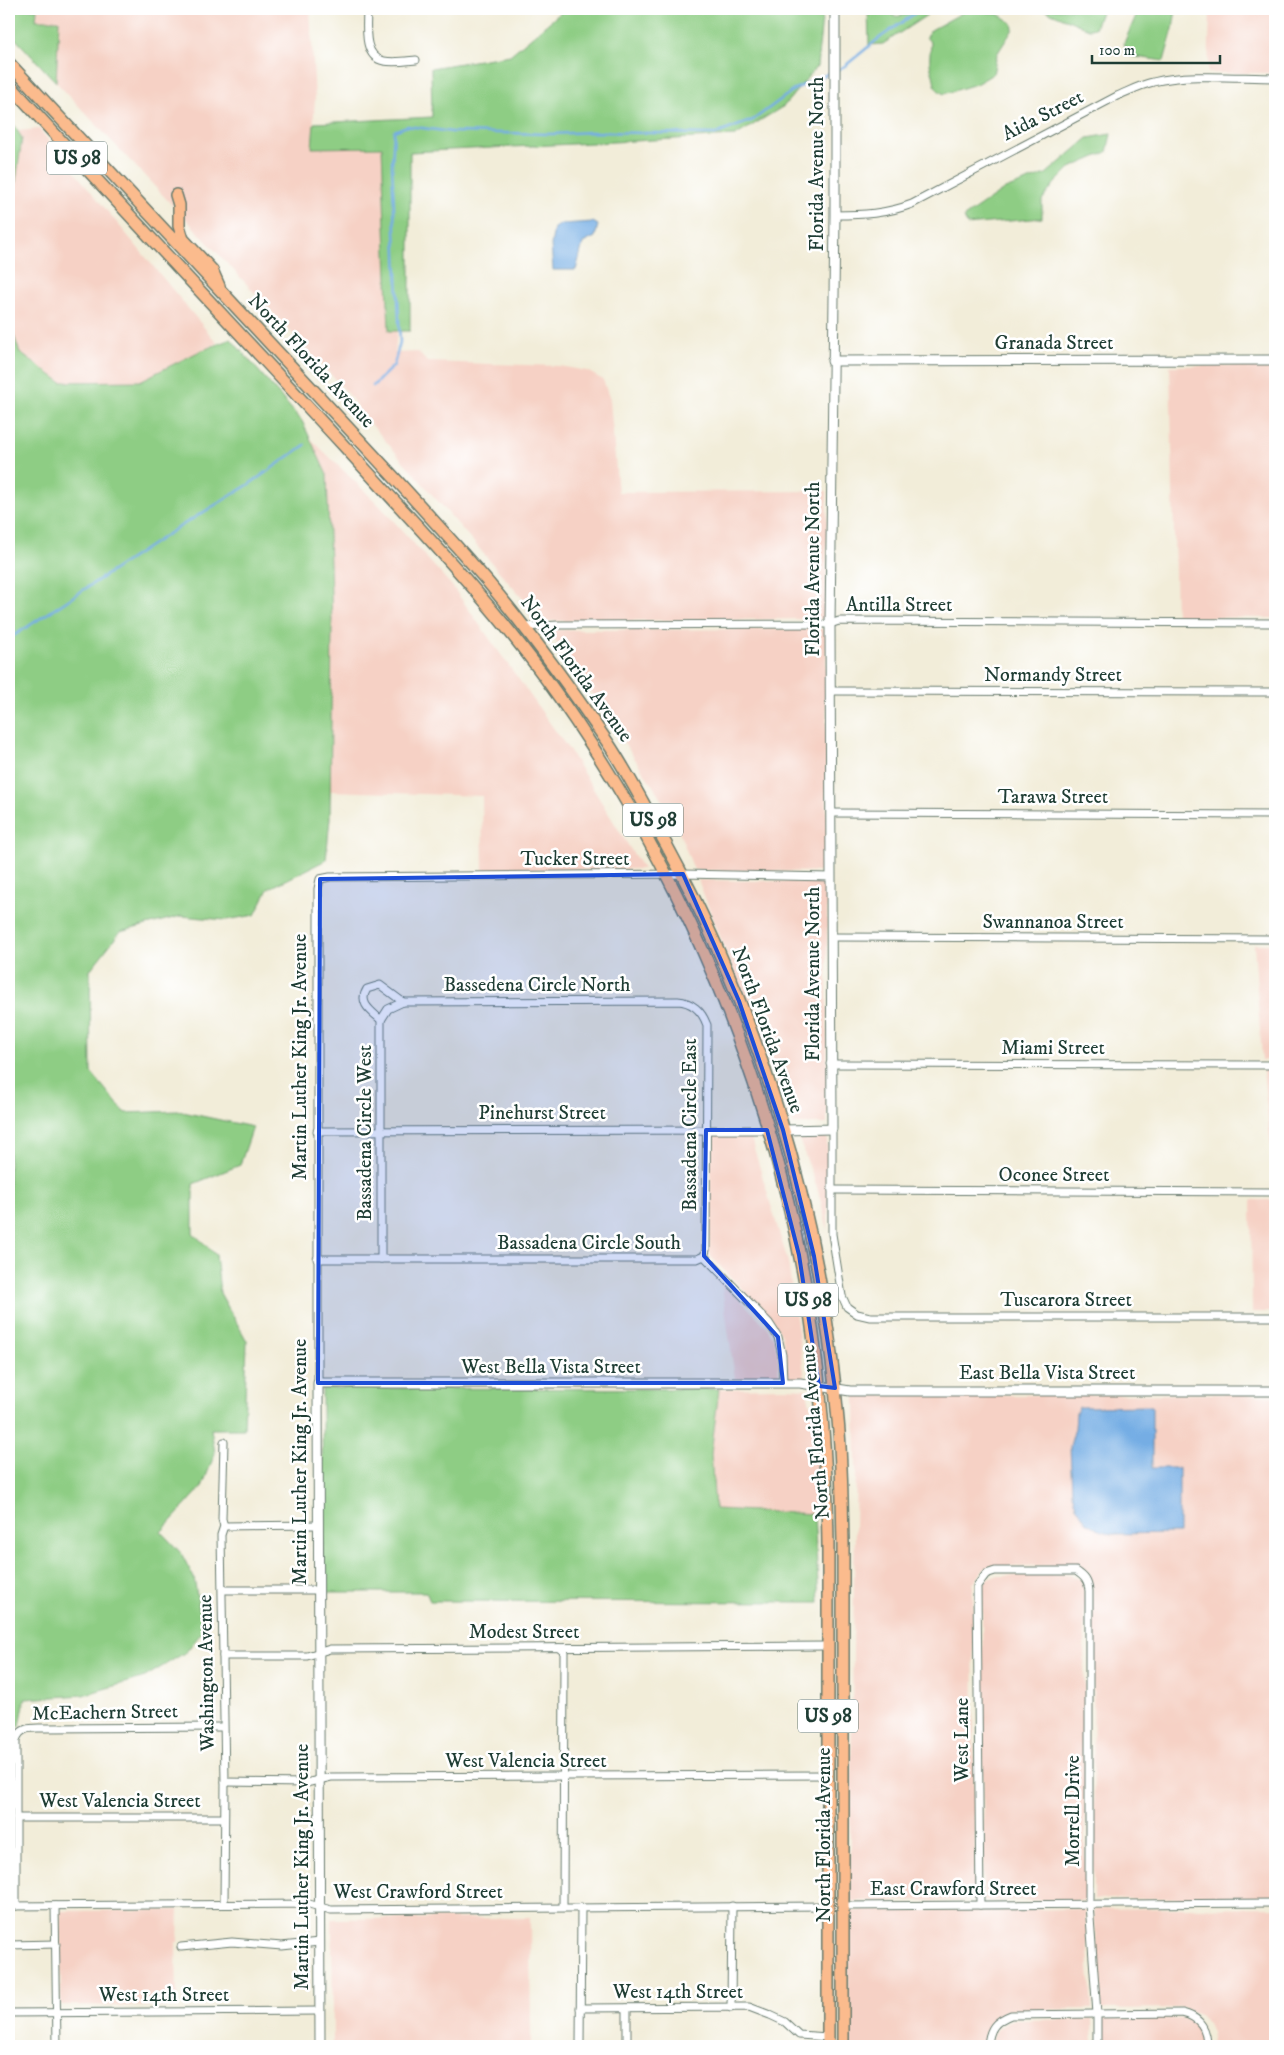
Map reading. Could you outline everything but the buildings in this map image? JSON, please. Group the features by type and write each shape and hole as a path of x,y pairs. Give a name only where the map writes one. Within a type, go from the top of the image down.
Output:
{"main road":[{"name":"North Florida Avenue","path":"9,63 365,446 487,581 524,627 611,748 683,874 739,1001 783,1130 812,1248 835,1388 842,1482 843,2046"},
{"name":"North Florida Avenue","path":"9,84 467,580 508,630 570,714 629,807 693,928 725,1004 756,1088 790,1212 811,1319 820,1386 827,1486 828,2042"},
{"path":"176,195 179,205 180,233 212,270 221,292"},
{"path":"267,363 291,379 353,444 365,446"},
{"path":"364,468 372,468 380,474 440,537 454,545"},
{"path":"467,580 486,592 551,674 560,676"},
{"path":"827,1646 834,1650 836,1715 843,1738"},
{"path":"828,1791 834,1807 836,1893 842,1906"},
{"path":"828,1906 834,1915 835,1977 843,1999"}],"street":[{"path":"367,9 368,44 370,51 377,59 384,61 416,60"},
{"name":"Florida Avenue North","path":"832,1129 830,1064 832,937 830,624 835,215 835,9"},
{"name":"Aida Street","path":"835,215 864,216 890,212 912,204 1117,96 1151,83 1164,80 1211,77 1275,78"},
{"name":"Granada Street","path":"832,362 1275,360"},
{"name":"Antilla Street","path":"524,627 558,625 830,624 839,621 1275,623"},
{"name":"Normandy Street","path":"831,691 1275,692"},
{"name":"Tarawa Street","path":"831,813 1275,815"},
{"name":"Tucker Street","path":"320,879 330,876 665,874 831,877"},
{"name":"Martin Luther King Jr. Avenue","path":"320,879 318,889 317,1131 320,2046"},
{"name":"Swannanoa Street","path":"832,937 1275,939"},
{"path":"381,1020 364,1002 363,998 367,989 380,985 403,1002"},
{"name":"Bassedena Circle North","path":"388,1009 403,1002 687,1003"},
{"name":"Bassadena Circle East","path":"687,1003 700,1011 707,1024 706,1250 704,1256"},
{"name":"Bassadena Circle West","path":"381,1259 381,1020 388,1009"},
{"name":"Miami Street","path":"830,1064 1275,1065"},
{"path":"783,1130 832,1129 832,1190"},
{"name":"Pinehurst Street","path":"317,1131 767,1130"},
{"name":"Oconee Street","path":"832,1190 1275,1192"},
{"name":"Tuscarora Street","path":"832,1190 832,1234 842,1296 847,1307 857,1314 870,1317 1275,1317"},
{"name":"Bassadena Circle South","path":"317,1259 697,1259 704,1256 769,1323 778,1337 783,1383"},
{"name":"West Bella Vista Street","path":"318,1384 783,1383 820,1386"},
{"name":"East Bella Vista Street","path":"820,1386 850,1391 1275,1391"},
{"name":"Washington Avenue","path":"224,1442 222,1519 224,1526 220,1535 224,1904"},
{"path":"224,1526 318,1525"},
{"name":"West Lane","path":"980,1905 978,1586 984,1576 995,1571 1061,1570 1076,1572 1084,1576"},
{"name":"Morrell Drive","path":"1084,1576 1088,1582 1089,1591 1089,1904 1097,2014 1097,2046"},
{"path":"222,1590 318,1590"},
{"name":"Modest Street","path":"222,1656 307,1656 330,1649 827,1646"},
{"path":"559,1648 564,1652 563,1907"},
{"name":"McEachern Street","path":"16,1818 16,1740 18,1734 27,1728 223,1727"},
{"name":"West Valencia Street","path":"224,1782 306,1783 340,1777 828,1776"},
{"path":"12,1906 16,1818"},
{"name":"West Valencia Street","path":"16,1818 224,1818"},
{"name":"East Crawford Street","path":"842,1906 1275,1902"},
{"name":"West Crawford Street","path":"12,1906 310,1904 331,1910 828,1906"},
{"path":"55,1906 57,2046"},
{"path":"731,2008 732,1906"},
{"path":"580,2046 581,1907"},
{"path":"181,1946 232,1942 282,1946 320,1942"},
{"path":"9,1945 56,1944"},
{"name":"West 14th Street","path":"580,2008 749,2007 784,2022 799,2035 828,2042"},
{"path":"627,2008 627,2046"},
{"name":"West 14th Street","path":"9,2013 320,2011"},
{"path":"988,2046 989,2035 994,2026 1001,2019 1011,2015 1182,2013 1197,2019 1203,2026 1207,2035 1207,2046"}],"highlighted area":[{"path":"683,874 739,1001 783,1130 814,1256 835,1388 819,1386 799,1255 767,1130 706,1130 704,1256 778,1337 783,1383 318,1383 320,879"}],"shaded area":[{"path":"37,9 310,9 315,98 312,147 382,147 389,331 397,331 395,353 418,352 427,362 559,366 587,371 603,380 610,400 618,492 827,491 826,619 542,621 364,416 347,392 183,216 183,204 179,189 171,192 174,207 56,82 59,21 36,20"},
{"path":"1210,9 1275,9 1275,73 1208,73"},
{"path":"39,129 217,343 140,381 61,382 20,353 9,321 9,206 14,196 22,138 18,131"},
{"path":"1275,365 1275,618 1176,617 1170,366"},
{"path":"308,436 381,507 452,586 569,750 643,869 483,870 482,796 329,791 332,624 327,475"},
{"path":"826,629 827,872 694,870 673,816 549,630"},
{"path":"698,880 827,882 827,1124 793,1124"},
{"path":"1254,944 1275,944 1275,1060 1262,1060"},
{"path":"1263,1070 1275,1070 1275,1187"},
{"path":"797,1134 827,1134 828,1230 817,1187"},
{"path":"711,1135 750,1135 788,1262 805,1379 788,1378 782,1335 773,1320 709,1255"},
{"path":"1251,1200 1275,1200 1275,1312 1252,1312"},
{"path":"710,1269 766,1326 774,1339 778,1356 779,1378 735,1379 722,1287"},
{"path":"719,1389 806,1389 819,1438 814,1514 715,1509 711,1454"},
{"path":"1211,1394 1275,1396 1275,1897 1094,1899 1093,1590 1090,1574 1085,1569 1070,1565 994,1566 984,1569 973,1584 975,1900 849,1901 856,1464 855,1396","holes":["1076,1413 1152,1469 1179,1469 1112,1534 1097,1529 1086,1522 1070,1446 1075,1428"]},
{"path":"1070,1575 1081,1580 1084,1591 1085,1900 984,1900 982,1587 988,1579 996,1576"},
{"path":"1275,1907 1275,2046 1212,2046 1211,2033 1207,2024 1199,2014 1183,2008 1101,2009 1094,1909"},
{"path":"1085,1909 1092,2009 1009,2010 1000,2014 991,2022 985,2033 983,2046 847,2046 848,1911"},
{"path":"179,1910 178,1942 176,1942 177,2007 61,2005 60,1911"},
{"path":"530,1918 531,2046 333,2046 332,1919"},
{"path":"1182,2018 1194,2023 1199,2029 1203,2046 1102,2046 1101,2019"},
{"path":"1092,2019 1093,2046 992,2046 993,2037 997,2029 1012,2020"}],"green space":[{"path":"9,9 37,9 36,20 59,20 56,82 9,32"},
{"path":"565,9 823,9 817,66 784,106 735,136 410,152 410,331 389,331 382,147 312,148 314,123 432,117 431,68 510,55"},
{"path":"868,9 890,9 893,16 897,16 924,9 927,15 883,44 869,45"},
{"path":"969,9 998,14 1012,23 1013,29 997,54 993,74 976,84 944,94 935,86 930,63 931,43 926,37 931,30"},
{"path":"1042,9 1102,9 1095,28 1089,29"},
{"path":"1139,9 1176,9 1173,29 1164,61 1129,56 1124,43"},
{"path":"9,118 22,138 14,196 9,206"},
{"path":"1111,134 1107,152 1070,168 1054,184 1042,200 1042,218 967,225 964,217 1005,189 1046,174 1088,138"},
{"path":"9,321 20,353 61,382 140,381 198,352 231,339 302,421 327,475 332,624 330,818 326,860 268,889 255,915 226,920 181,916 120,932 90,970 91,1072 125,1113 178,1111 253,1127 240,1165 193,1184 193,1233 216,1255 220,1293 247,1341 244,1429 211,1429 215,1453 202,1487 161,1532 181,1553 194,1578 203,1631 186,1652 145,1677 83,1695 25,1699 20,1726 14,1732 9,1760"},
{"path":"322,1388 719,1389 711,1454 715,1509 814,1514 819,1602 430,1601 426,1592 323,1592"}],"water":[{"path":"593,222 598,225 595,237 583,243 576,270 553,270 551,245 554,228 561,224"},
{"path":"1152,1406 1152,1468 1179,1468 1179,1533 1112,1534 1097,1529 1086,1522 1076,1506 1072,1493 1070,1446 1075,1428 1076,1413 1079,1407"}],"waterway":[{"path":"837,70 921,9"},
{"path":"373,386 394,365 400,342 392,164 394,131 407,126 452,132 716,134 753,120 795,89 832,72"},
{"path":"9,639 171,532 248,485 305,445"}]}
